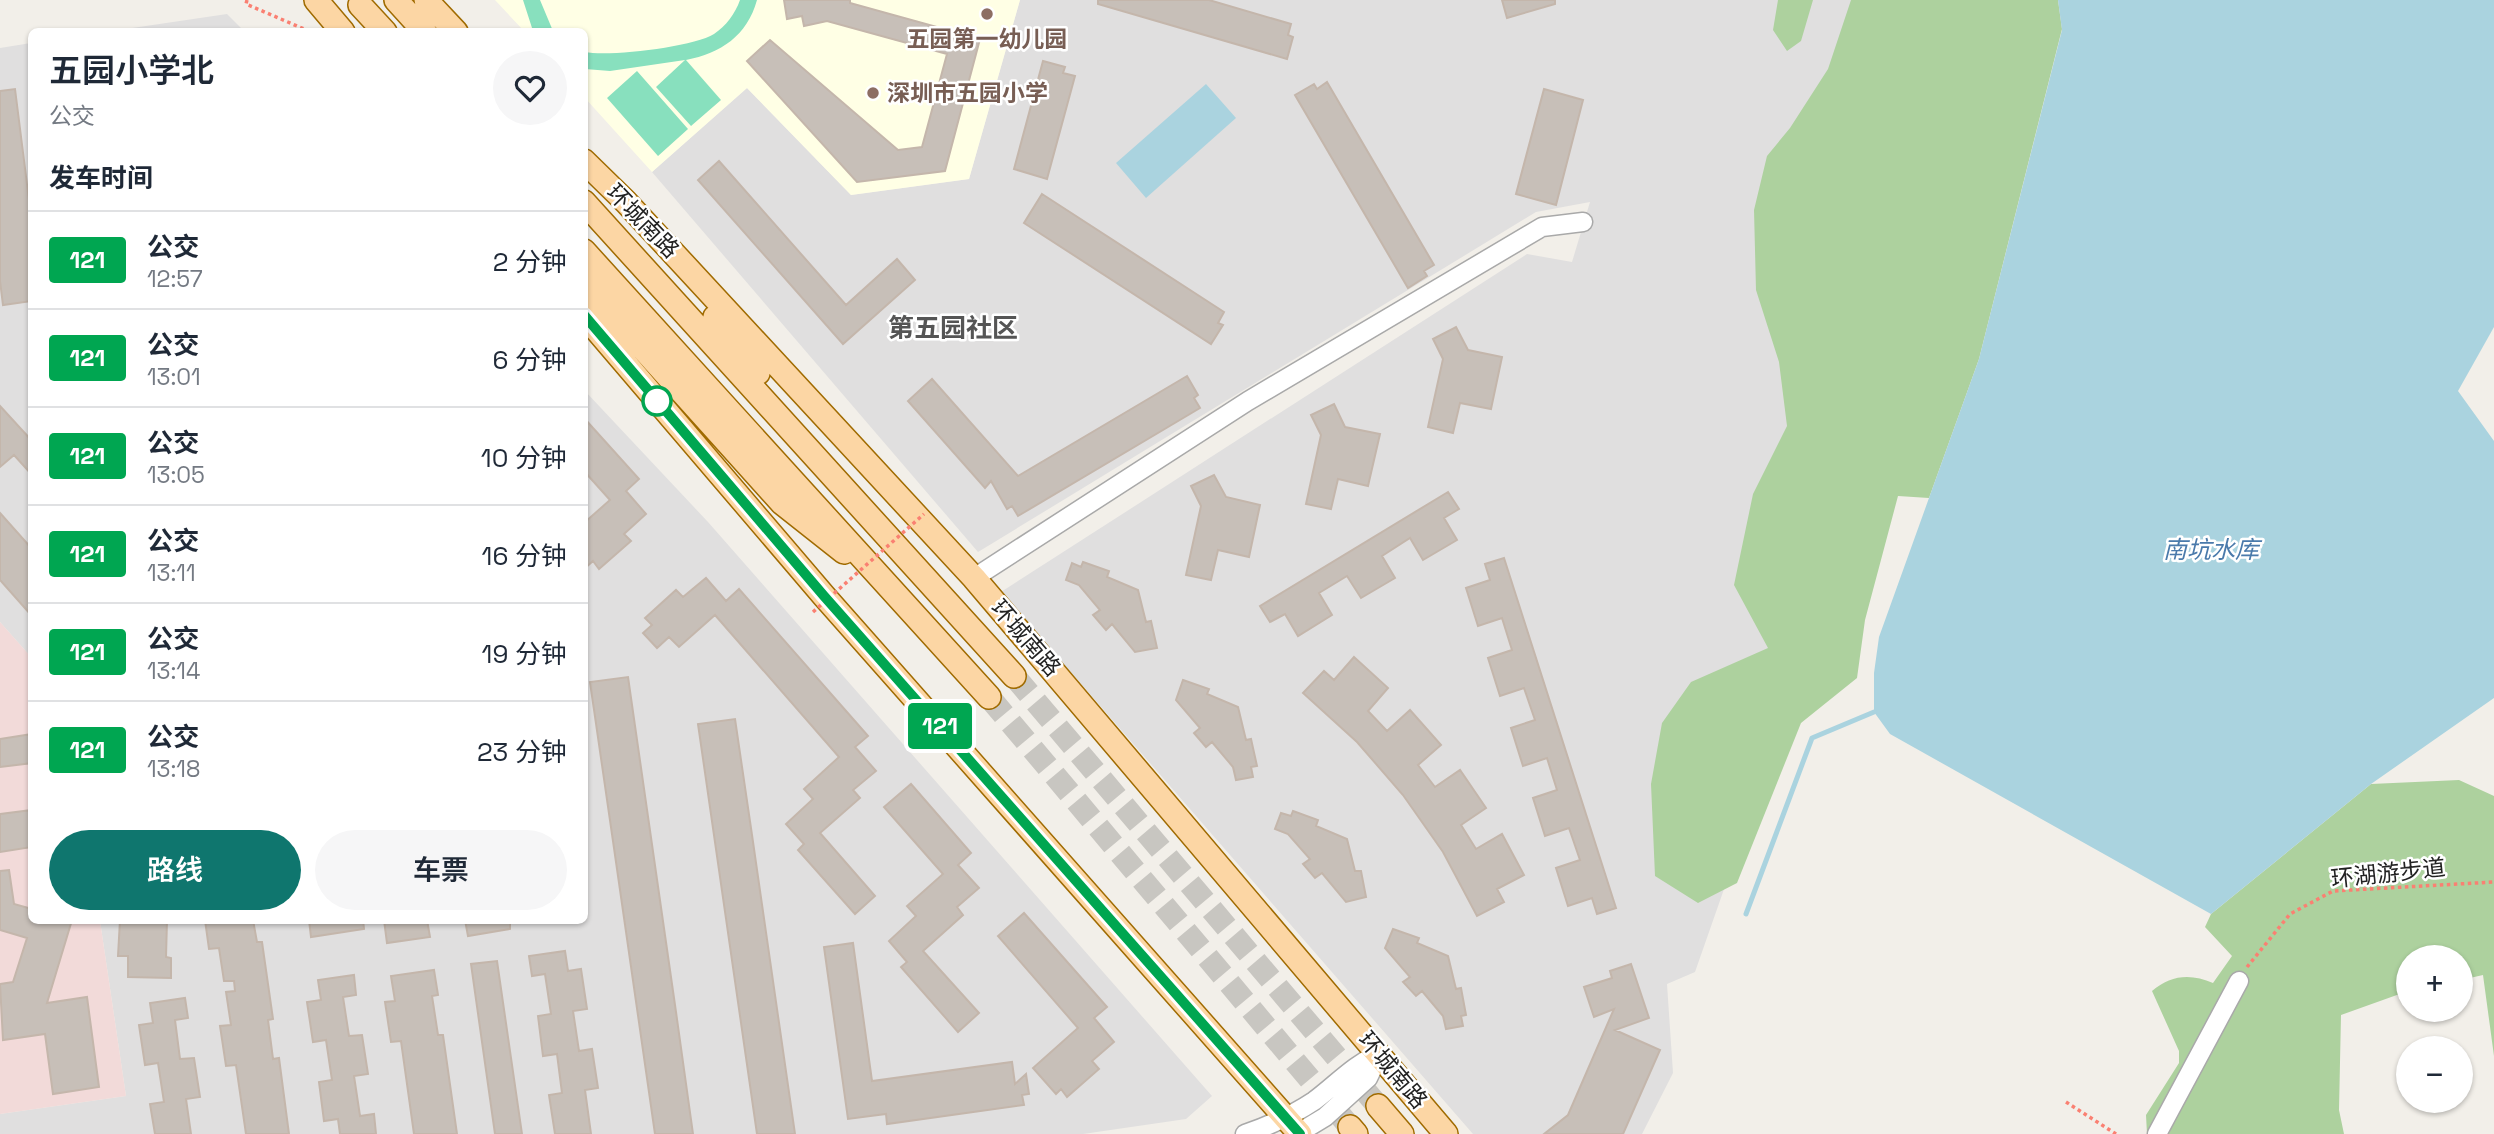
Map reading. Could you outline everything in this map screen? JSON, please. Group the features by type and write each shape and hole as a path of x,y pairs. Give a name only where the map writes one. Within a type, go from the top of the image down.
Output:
{"main road":[{"path":"316,0 340,28"},
{"path":"396,0 421,28"},
{"path":"426,0 452,28"},
{"path":"360,5 381,28"},
{"name":"环城南路","path":"588,165 626,202 974,578 1380,1053 1446,1134"},
{"path":"626,202 860,506"},
{"name":"环城南路","path":"588,206 1014,676"},
{"path":"588,255 989,697"},
{"path":"588,287 782,503 898,594"},
{"path":"588,320 824,596 1295,1130"},
{"name":"环城南路","path":"1378,1106 1402,1134"}],"street":[{"path":"974,578 1248,401 1530,234 1542,227 1583,222"},
{"path":"2157,1134 2239,981"},
{"path":"1245,1134 1295,1130 1313,1101 1357,1064 1380,1053"}],"path":[{"path":"247,2 302,28"},
{"path":"813,612 924,514"},
{"name":"环湖游步道","path":"2239,981 2255,954 2290,914 2333,891 2494,882"},
{"path":"2066,1102 2116,1134"}],"shaded area":[{"name":"深圳市五园小学","path":"495,0 1020,0 969,179 851,195 747,88 652,172 588,101 588,28 521,28"},
{"path":"1020,0 2004,0 1994,118 1695,972 1667,984 1673,1073 1642,1134 1473,1134 1001,592 1527,254 1572,262 1590,202 1536,212 978,552 652,172 747,88 851,195 969,179"},
{"path":"227,14 241,28 132,28"},
{"path":"28,43 28,654 0,622 0,48"},
{"path":"588,394 708,522 1212,1096 1186,1119 1083,1134 0,1134 0,1114 126,1096 100,924 588,924"},
{"path":"0,622 28,654 28,924 100,924 126,1096 0,1114"}],"green space":[{"path":"523,0 540,0 552,28 532,28"},
{"path":"740,0 757,0 747,24 731,41 710,53 686,60 721,100 691,126 656,87 685,60 610,71 588,69 588,52 651,50 703,39 722,27 736,10"},
{"path":"1778,0 1813,0 1801,41 1787,51 1773,30"},
{"path":"1851,0 2058,0 2062,29 1979,359 1929,498 1898,496 1865,620 1857,678 1801,723 1737,883 1698,903 1655,876 1651,784 1662,723 1691,682 1768,648 1734,585 1753,494 1787,426 1779,362 1756,290 1754,210 1767,156 1790,128 1828,69"},
{"path":"637,71 688,129 658,156 607,98"},
{"path":"2459,780 2494,796 2494,1056 2483,975 2473,977 2473,945 2396,945 2396,995 2341,1015 2339,1110 2344,1134 2147,1134 2146,1115 2179,1063 2179,1051 2152,991 2181,977 2213,983 2232,956 2205,927 2211,914 2371,784"}],"water":[{"name":"南坑水库","path":"2058,0 2494,0 2494,327 2458,391 2494,441 2494,698 2371,784 2211,914 1890,734 1874,712 1874,673 1879,637 1979,359 2062,30"},
{"path":"1206,84 1236,118 1146,198 1116,163"}],"building":[{"path":"784,0 850,0 850,3 980,39 945,171 857,182 747,61 770,40 898,150 922,147 947,54 827,21 804,26 802,16 787,19"},
{"path":"1098,0 1209,0 1291,24 1288,35 1293,37 1287,59 1098,4"},
{"path":"1502,0 1555,0 1555,4 1507,18"},
{"path":"1043,61 1065,67 1063,73 1075,76 1047,179 1014,169"},
{"path":"1327,82 1434,265 1424,271 1427,276 1408,288 1295,95 1314,84 1317,89"},
{"path":"15,89 28,192 28,302 3,305 0,281 0,91"},
{"path":"1544,89 1583,100 1556,205 1516,194"},
{"path":"719,161 846,305 897,259 915,280 843,344 698,180"},
{"path":"1042,194 1224,312 1218,323 1223,325 1211,344 1024,223"},
{"path":"1456,327 1468,350 1502,357 1491,409 1460,403 1453,433 1428,427 1443,359 1433,339"},
{"path":"1187,376 1198,395 1194,398 1200,408 1018,516 1012,506 1007,509 991,481 985,488 908,401 932,379 1018,476"},
{"path":"1334,404 1345,427 1380,434 1368,486 1338,479 1331,509 1306,504 1321,435 1311,415"},
{"path":"0,406 28,437 28,471 14,455 0,467"},
{"path":"588,422 639,479 626,491 646,514 624,534 631,541 599,569 593,561 588,565 588,519 610,500 588,475"},
{"path":"1214,475 1226,497 1260,505 1249,557 1218,550 1211,580 1186,575 1201,506 1191,486"},
{"path":"1448,492 1459,509 1444,518 1457,540 1423,560 1410,538 1382,556 1395,578 1361,598 1347,576 1319,593 1332,615 1298,636 1285,614 1270,622 1260,606"},
{"path":"0,513 28,544 28,612 0,580"},
{"path":"1504,558 1616,908 1597,914 1592,898 1568,906 1556,868 1580,860 1569,828 1545,836 1533,798 1557,790 1547,758 1523,766 1511,728 1535,720 1524,688 1500,696 1488,658 1512,650 1502,618 1478,626 1466,588 1490,580 1485,564"},
{"path":"1083,562 1109,571 1107,577 1138,590 1146,622 1151,621 1157,648 1135,652 1112,624 1106,630 1093,615 1100,610 1079,585 1066,580 1072,563 1081,567"},
{"path":"706,578 726,601 739,589 868,736 855,747 876,771 853,790 860,798 820,833 875,896 855,914 798,850 804,844 786,824 813,799 804,789 839,757 715,615 679,647 669,637 657,648 643,633 652,625 645,618 676,590 683,597"},
{"path":"1354,657 1388,688 1368,711 1387,731 1410,710 1441,745 1418,765 1435,787 1460,770 1486,808 1461,825 1476,849 1502,834 1524,875 1497,889 1504,902 1477,916 1443,852 1403,795 1357,742 1303,693 1324,671 1334,680"},
{"path":"628,677 693,1134 655,1134 590,682"},
{"path":"1183,680 1209,689 1207,694 1238,707 1246,740 1251,739 1257,766 1251,767 1253,777 1236,780 1233,767 1212,742 1206,747 1194,733 1200,728 1176,700"},
{"path":"735,719 795,1134 757,1134 698,724"},
{"path":"28,735 28,764 0,767 0,739"},
{"path":"911,784 971,853 958,865 979,888 957,907 963,915 923,951 979,1013 958,1032 901,967 907,962 889,941 916,916 907,906 943,874 884,807"},
{"path":"28,810 28,848 0,852 0,814"},
{"path":"1293,811 1318,820 1316,826 1347,839 1355,871 1361,871 1366,897 1346,902 1322,873 1315,878 1303,864 1310,859 1288,834 1275,829 1281,813 1291,816"},
{"path":"9,870 14,904 28,908 28,924 71,924 47,1003 87,997 99,1087 53,1094 45,1034 3,1040 0,984 13,982 27,938 0,930 0,871"},
{"path":"1024,913 1107,1007 1094,1018 1114,1042 1092,1061 1099,1069 1067,1097 1061,1089 1056,1094 1033,1068 1078,1028 998,936"},
{"path":"120,924 167,924 166,957 171,958 171,978 128,977 128,956 118,956"},
{"path":"206,924 254,924 257,942 262,942 273,1019 268,1020 273,1059 279,1058 289,1134 246,1134 236,1065 226,1066 220,1026 231,1025 226,992 235,991 234,981 224,981 219,948 209,949"},
{"path":"309,924 363,924 364,929 311,937"},
{"path":"385,924 428,924 430,937 387,943"},
{"path":"466,924 510,924 510,929 468,936"},
{"path":"1393,929 1419,938 1417,943 1448,956 1456,989 1461,988 1466,1015 1461,1016 1463,1026 1446,1029 1443,1016 1422,991 1416,996 1403,982 1410,977 1385,948"},
{"path":"853,943 872,1081 1012,1062 1015,1084 1026,1074 1029,1094 1022,1095 1024,1105 887,1124 886,1114 848,1119 824,947"},
{"path":"565,951 568,971 581,969 587,1009 573,1011 579,1051 592,1049 598,1088 585,1090 591,1134 555,1134 549,1095 562,1093 557,1054 543,1056 538,1016 551,1014 545,974 532,976 529,956"},
{"path":"497,961 522,1134 495,1134 471,964"},
{"path":"1631,964 1649,1018 1615,1030 1660,1050 1623,1134 1544,1134 1568,1115 1614,1009 1594,1017 1584,987 1612,978 1610,971"},
{"path":"434,970 438,995 432,996 438,1035 443,1035 457,1134 414,1134 401,1041 391,1042 385,1002 395,1001 391,976"},
{"path":"354,975 356,995 343,997 349,1036 362,1035 368,1074 354,1076 360,1116 374,1114 376,1134 340,1134 338,1119 324,1121 319,1082 332,1080 326,1040 313,1042 307,1002 321,1000 318,980"},
{"path":"185,998 188,1018 175,1020 180,1059 194,1058 200,1097 186,1099 191,1134 155,1134 150,1104 164,1102 158,1063 145,1065 139,1025 153,1023 150,1003"}],"waterway":[{"path":"1746,914 1812,738 1874,712"}],"tunnel":[{"path":"1014,676 1378,1106"},
{"path":"989,697 1350,1127"}],"bus line":[{"name":"121","path":"588,320 824,596 1300,1134"}],"place":[{"name":"五园第一幼儿园","path":"987,14"},
{"name":"深圳市五园小学","path":"873,93"}],"district":[{"name":"第五园社区","path":"953,328"}]}
